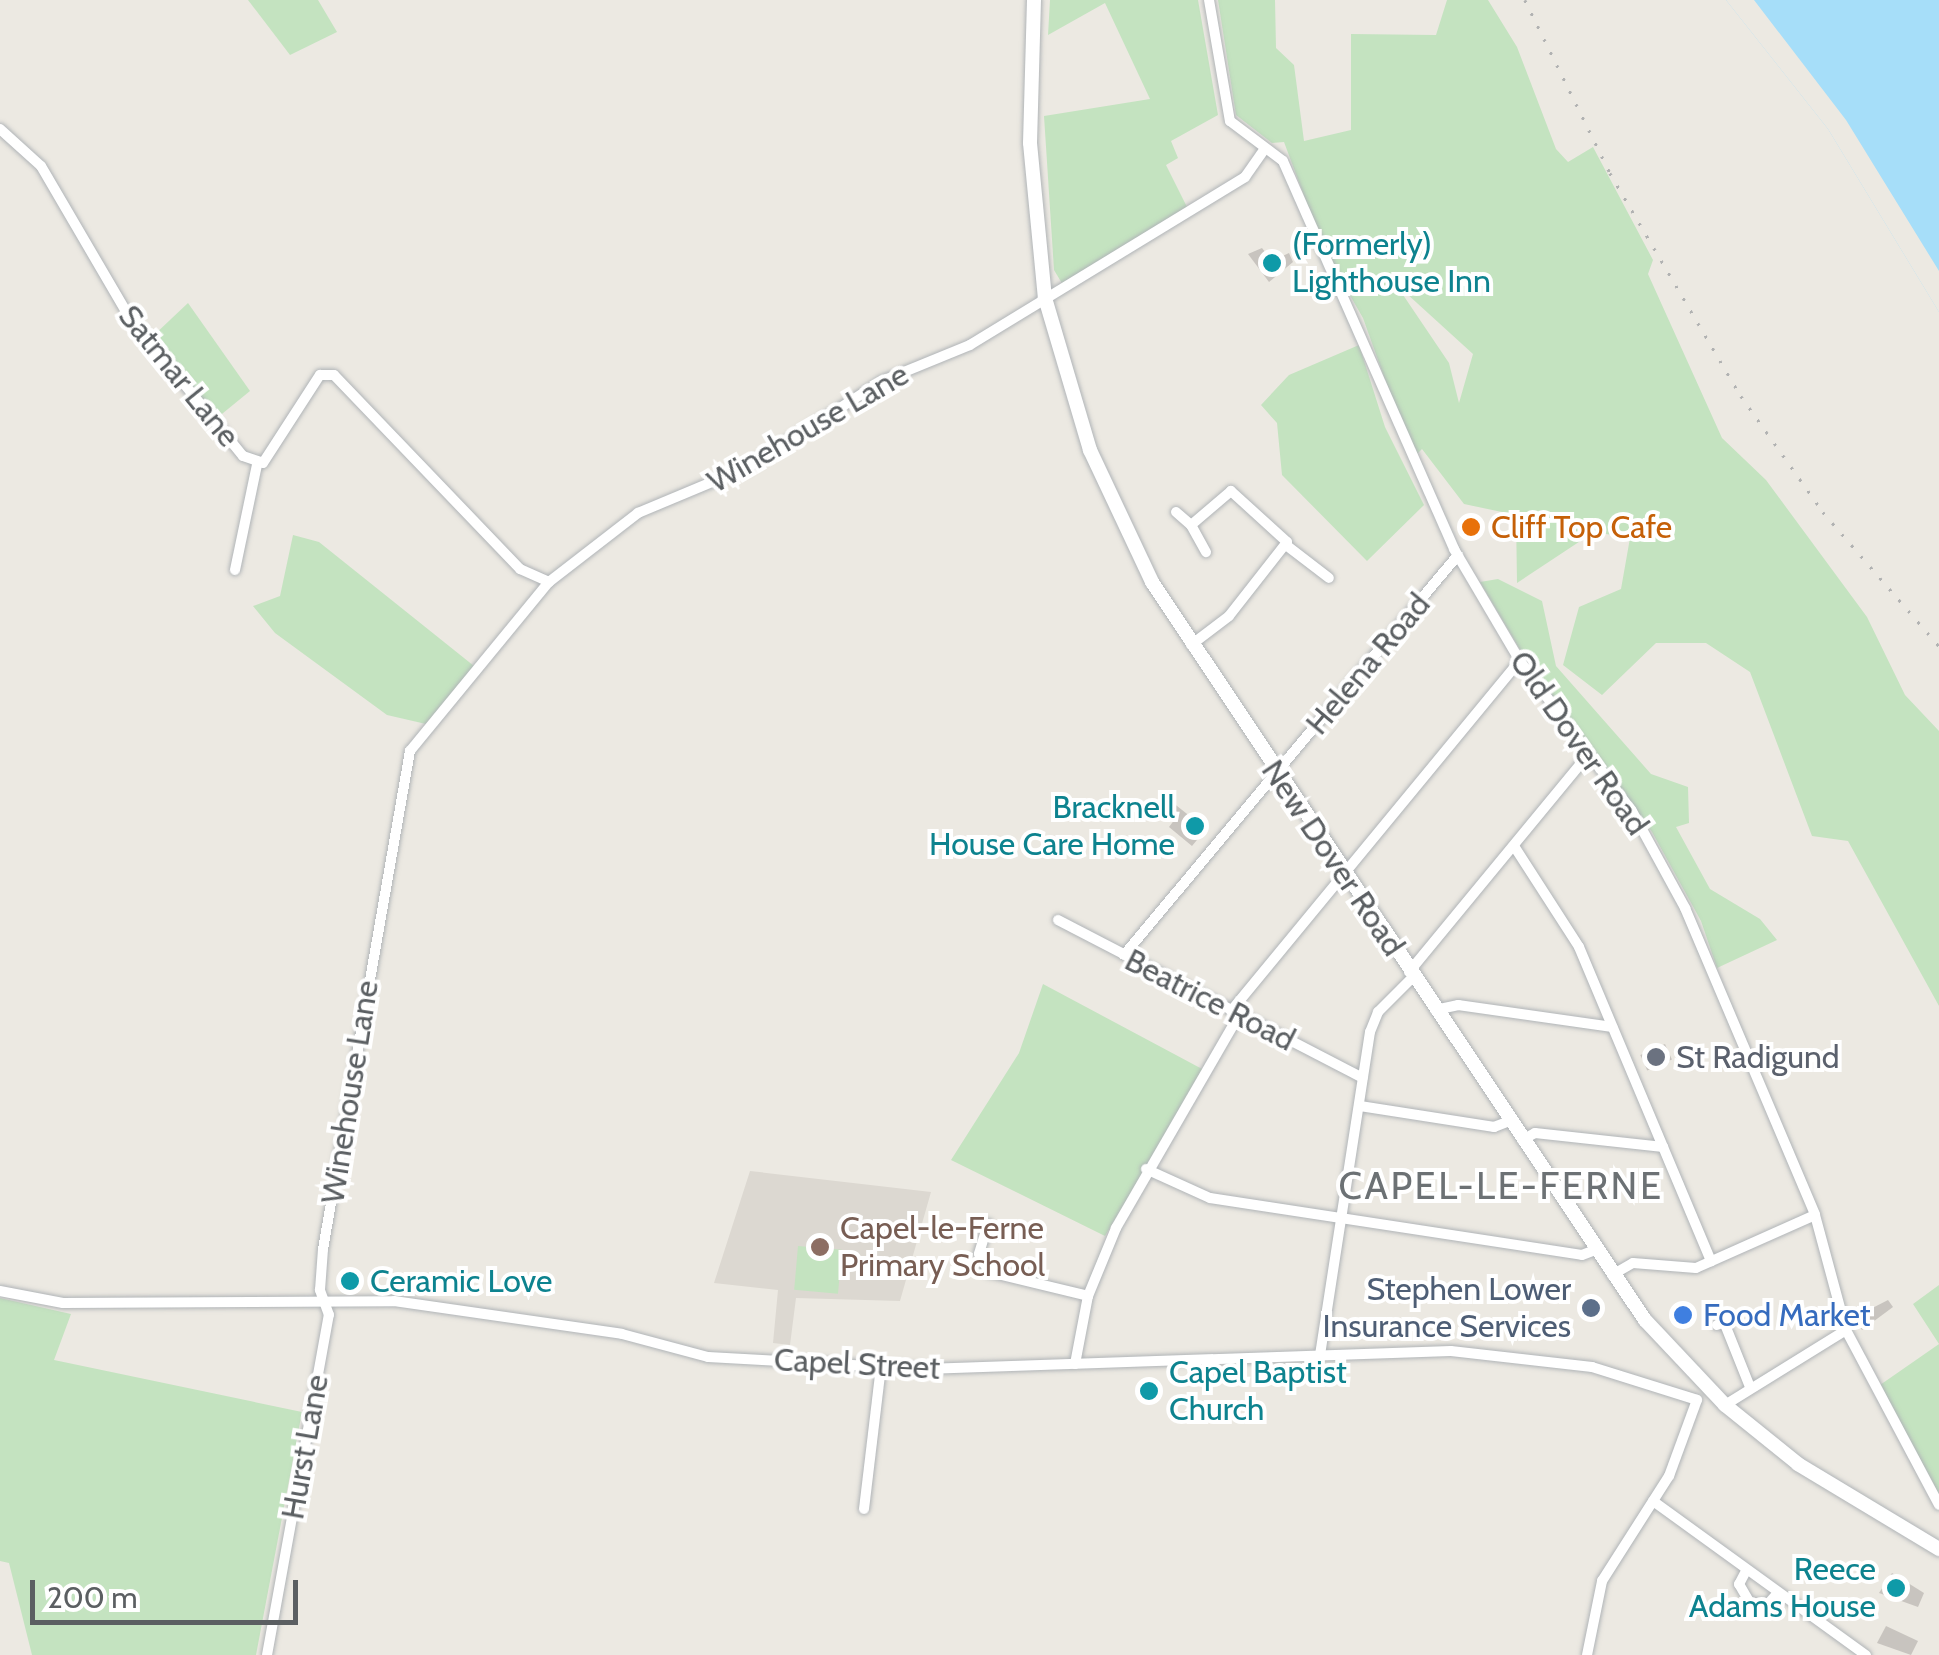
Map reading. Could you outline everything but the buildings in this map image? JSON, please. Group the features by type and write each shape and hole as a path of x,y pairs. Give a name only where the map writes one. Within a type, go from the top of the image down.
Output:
{"main road":[{"name":"New Dover Road","path":"1034,0 1030,143 1045,298 1104,484 1191,645 1612,1275 1725,1405 1821,1479 1939,1548"}],"street":[{"name":"Old Dover Road","path":"1209,0 1229,117 1286,167 1458,556 1520,662 1632,811 1685,908 1815,1215 1846,1330 1939,1505"},
{"name":"Satmar Lane","path":"0,129 41,166 73,233 164,362 257,465 320,375 334,375 520,570 549,582"},
{"name":"Winehouse Lane","path":"323,1298 323,1249 410,751 549,582 638,513 748,468 882,380 970,345 1245,177 1264,150"},
{"path":"235,570 257,465"},
{"path":"1190,525 1234,491 1280,530 1286,545 1329,578"},
{"path":"1176,512 1190,525 1206,552"},
{"path":"1191,645 1229,616 1286,545"},
{"name":"Helena Road","path":"1124,955 1458,556"},
{"path":"1075,1364 1088,1296 1146,1168 1235,1013 1344,873 1520,662"},
{"path":"1320,1355 1375,1016 1589,754"},
{"path":"1514,846 1572,934 1710,1261"},
{"name":"Beatrice Road","path":"1058,920 1363,1078"},
{"path":"1435,1010 1458,1005 1612,1027"},
{"path":"1360,1106 1494,1128 1510,1121"},
{"path":"1522,1140 1535,1133 1663,1147"},
{"path":"1146,1168 1196,1195 1585,1256 1595,1250"},
{"path":"1612,1275 1633,1263 1679,1270 1710,1261 1815,1215"},
{"path":"988,1224 978,1254 988,1272 1088,1296"},
{"name":"Capel Street","path":"0,1290 64,1303 323,1298 464,1308 708,1357 881,1366 1075,1364 1427,1350 1572,1364 1697,1400"},
{"name":"Hurst Lane","path":"267,1655 329,1315 323,1298"},
{"path":"1724,1322 1750,1387"},
{"path":"1725,1405 1846,1330"},
{"path":"864,1509 881,1366"},
{"path":"1587,1655 1602,1581 1692,1428 1697,1400 1711,1392"},
{"path":"1653,1500 1775,1596 1866,1655"},
{"path":"1746,1572 1739,1584 1750,1603 1768,1604 1775,1596"}],"shaded area":[{"name":"Capel-le-Ferne Primary School","path":"750,1171 931,1192 900,1301 796,1298 790,1345 773,1343 778,1290 714,1283"}],"green space":[{"path":"248,0 318,0 337,32 290,55"},
{"path":"1050,0 1198,0 1218,115 1171,141 1178,158 1166,165 1188,209 1063,285 1054,270 1044,116 1150,99 1105,3 1048,35"},
{"path":"1218,0 1275,0 1276,48 1294,65 1304,141 1351,130 1351,34 1436,35 1447,0 1488,0 1517,47 1556,149 1568,162 1593,147 1653,260 1648,274 1722,438 1766,480 1867,617 1905,695 1939,731 1939,1006 1848,841 1812,836 1750,672 1706,643 1656,643 1602,695 1563,665 1579,607 1621,589 1630,538 1594,532 1517,583 1516,515 1464,504 1422,449 1413,458 1363,318 1325,252 1284,142 1272,143 1236,115","holes":["1395,283 1473,354 1459,403 1449,363"]},
{"path":"188,303 250,391 217,418 153,336"},
{"path":"1359,345 1385,427 1424,505 1367,561 1282,475 1277,423 1261,405 1289,375"},
{"path":"293,535 319,542 474,666 426,724 387,715 275,633 253,606 280,596"},
{"path":"1498,579 1542,601 1556,666 1651,774 1688,787 1689,823 1676,827 1710,889 1760,919 1777,940 1717,968 1701,921 1652,832 1525,658 1480,582"},
{"path":"1043,984 1204,1070 1105,1236 951,1160 1019,1053"},
{"path":"798,1246 842,1250 838,1294 794,1290"},
{"path":"1939,1285 1939,1344 1913,1304"},
{"path":"0,1298 71,1314 54,1360 302,1412 256,1655 32,1655 9,1563 0,1561"},
{"path":"1939,1344 1939,1494 1880,1385"}],"water":[{"path":"1726,0 1939,0 1939,312 1828,129"}],"pier":[{"path":"1726,0 1754,0 1846,120 1939,271 1939,312 1828,129"}],"railway":[{"path":"1525,0 1610,173 1741,396 1823,512 1939,646"}],"place":[{"name":"(Formerly) Lighthouse Inn","path":"1272,263"},
{"name":"Cliff Top Cafe","path":"1471,527"},
{"name":"Bracknell House Care Home","path":"1195,826"},
{"name":"St Radigund","path":"1656,1057"},
{"name":"Capel-le-Ferne Primary School","path":"820,1247"},
{"name":"Ceramic Love","path":"350,1281"},
{"name":"Stephen Lower Insurance Services","path":"1591,1308"},
{"name":"Food Market","path":"1683,1315"},
{"name":"Capel Baptist Church","path":"1149,1391"},
{"name":"Reece Adams House","path":"1896,1588"}],"district":[{"name":"CAPEL-LE-FERNE","path":"1501,1186"}]}
